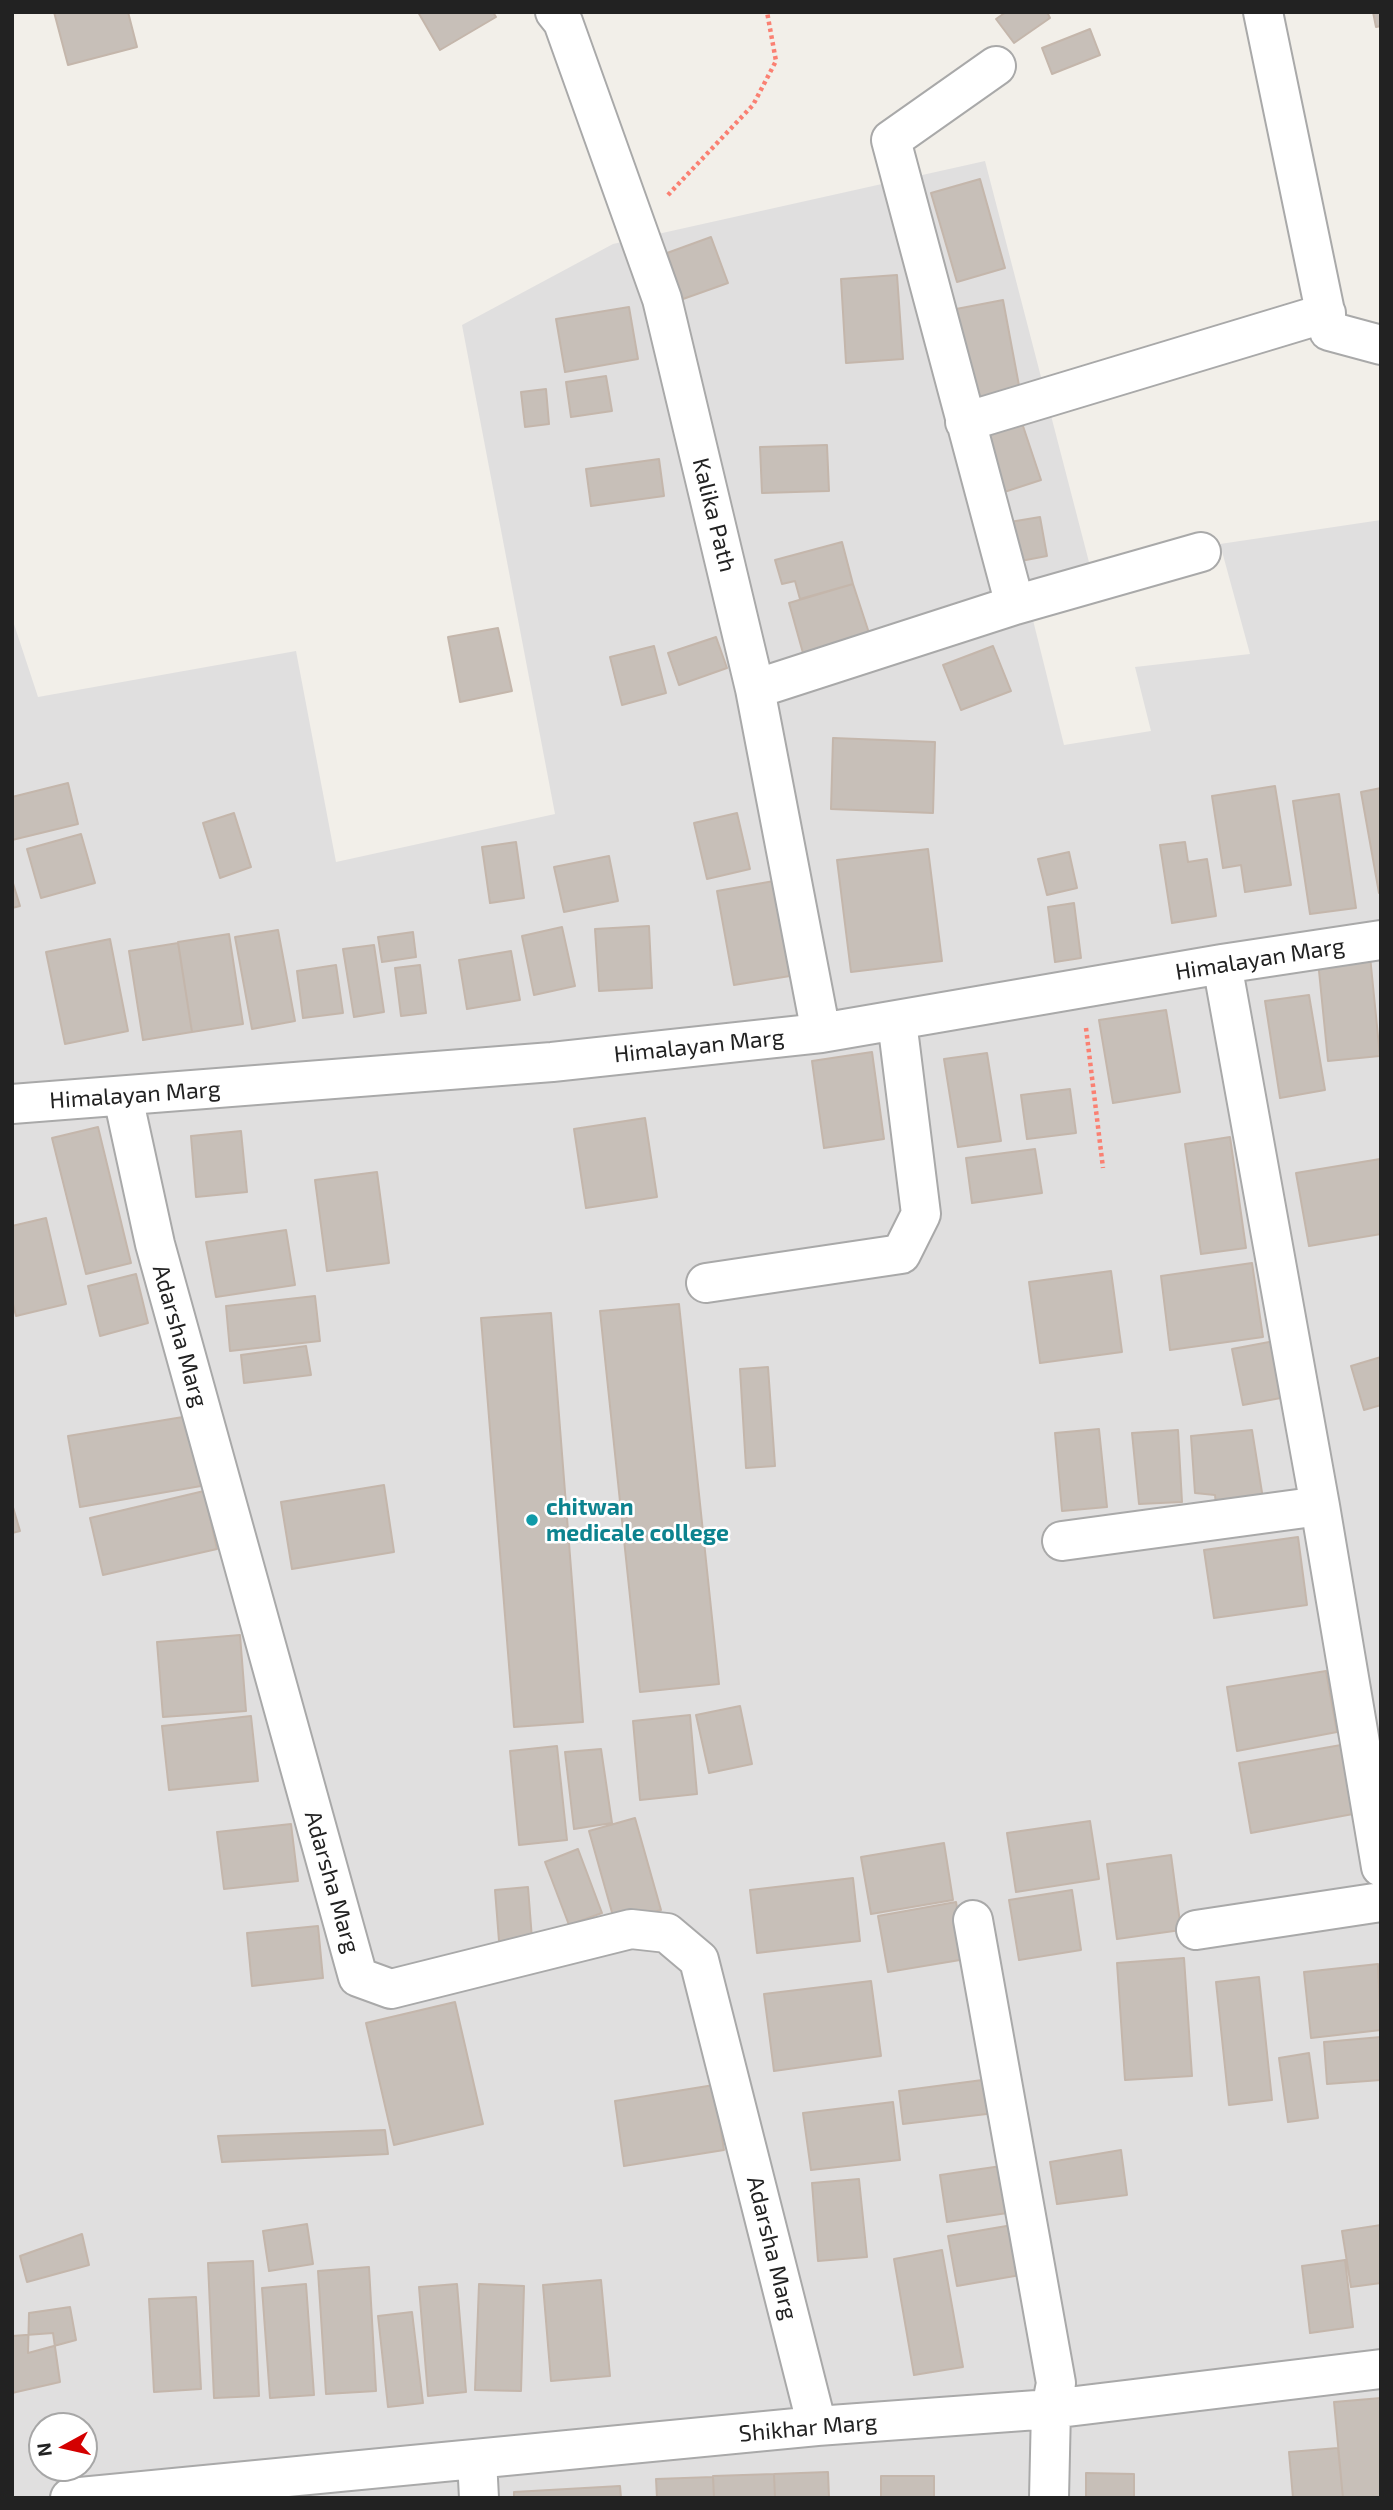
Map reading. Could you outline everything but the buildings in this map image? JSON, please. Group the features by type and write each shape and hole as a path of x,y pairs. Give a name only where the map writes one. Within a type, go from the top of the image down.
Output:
{"street":[{"name":"Kalika Path","path":"555,12 563,22 662,299 755,689 821,1033"},
{"path":"1263,12 1329,331 1381,345"},
{"path":"996,66 891,140 1015,605"},
{"path":"965,422 1326,313"},
{"path":"755,689 1015,605 1201,552"},
{"name":"Himalayan Marg","path":"12,1104 552,1062 821,1033 1222,964 1381,940"},
{"path":"1222,964 1320,1506 1381,1867"},
{"path":"706,1283 901,1254 921,1214 897,1021"},
{"name":"Adarsha Marg","path":"123,1097 155,1244 358,1977 391,1989 631,1929 667,1933 699,1960 817,2426"},
{"path":"1062,1541 1320,1506"},
{"path":"1196,1930 1381,1902"},
{"path":"973,1920 1056,2383 1051,2409 1049,2498"},
{"name":"Shikhar Marg","path":"70,2498 817,2426 1051,2409 1381,2369"},
{"path":"477,2460 480,2498"}],"path":[{"path":"636,228 753,105 776,61 767,12"},
{"path":"1082,989 1103,1168"}],"shaded area":[{"path":"985,161 1097,593 1031,612 1064,745 1151,731 1135,667 1250,654 1220,544 1381,520 1381,2498 12,2498 12,618 38,697 296,651 336,862 555,814 462,325 613,244"}],"place":[{"name":"chitwan medicale college","path":"532,1520"}]}
